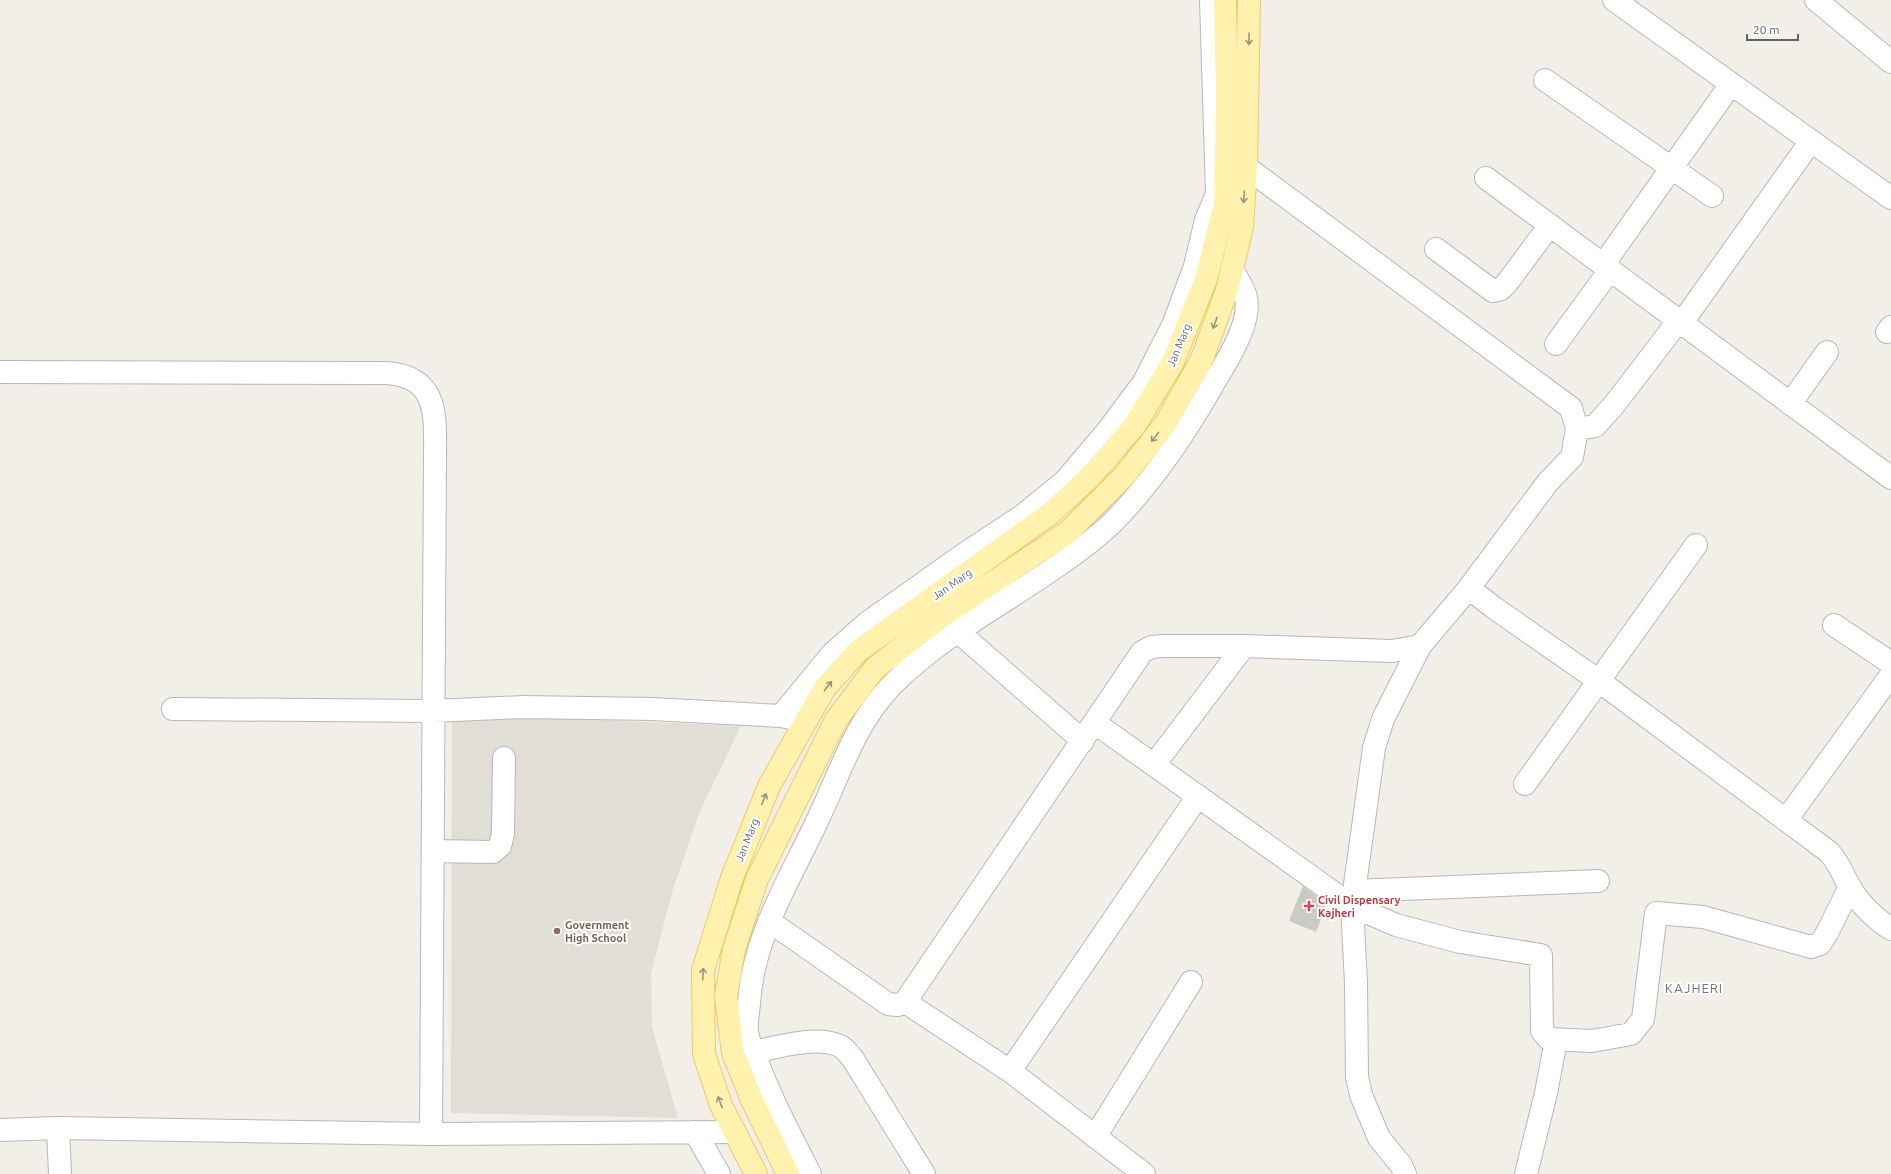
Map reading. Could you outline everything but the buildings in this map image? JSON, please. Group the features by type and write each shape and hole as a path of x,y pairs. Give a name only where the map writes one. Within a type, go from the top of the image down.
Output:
{"main road":[{"name":"Jan Marg","path":"756,1174 721,1105 704,1054 703,970 732,878 769,786 825,688 858,651 1051,513 1091,476 1135,425 1173,362 1206,279 1225,204 1221,160 1227,94 1225,0"},
{"name":"Jan Marg","path":"788,1174 758,1114 734,1053 726,996 734,949 757,879 836,720 875,668 949,624 1068,532 1124,476 1166,423 1202,359 1227,290 1242,227 1246,167 1249,0"}],"street":[{"path":"781,716 832,654 861,628 963,555 1022,516 1066,480 1109,429 1144,382 1174,323 1195,266 1206,220 1217,194 1221,160 1211,0"},
{"path":"1614,0 1891,198"},
{"path":"1816,0 1891,62"},
{"path":"1545,80 1712,196"},
{"path":"1556,344 1672,168 1731,84"},
{"path":"1577,429 1595,426 1614,405 1673,328 1681,324 1811,141"},
{"path":"1221,160 1246,167 1571,408 1577,429 1572,457 1548,482 1469,588 1420,646 1383,718 1374,748 1353,899 1357,1077 1361,1095 1379,1138 1401,1165 1405,1174"},
{"path":"1486,178 1681,324 1891,478"},
{"path":"1436,248 1493,291 1500,289 1507,283 1550,225"},
{"path":"1790,404 1827,352"},
{"path":"0,372 387,373 398,374 410,378 423,389 431,400 434,413 434,711 430,1134"},
{"path":"1525,784 1696,545"},
{"path":"1469,588 1493,607 1599,681 1829,852 1840,864 1850,887 1864,905 1891,929"},
{"path":"810,1174 762,1074 747,1031 749,991 760,943 782,888 819,818 846,752 868,714 890,687 924,656 949,624 1089,732 1154,765 1353,899 1396,925 1460,942 1541,955 1542,1031 1549,1039 1592,1040 1631,1034 1638,1028 1643,1019 1656,913 1703,917 1811,947 1820,944 1850,887"},
{"path":"1834,625 1891,663"},
{"path":"769,921 888,1004 898,1005 905,1002 1142,652 1151,647 1244,646 1392,651 1420,646"},
{"path":"1154,765 1244,646"},
{"path":"1786,820 1891,675"},
{"path":"173,709 434,711 523,707 652,709 781,716 806,721"},
{"path":"432,851 493,852 500,846 503,834 504,758"},
{"path":"1010,1071 1198,796"},
{"path":"1353,899 1598,881"},
{"path":"1095,1137 1191,982"},
{"path":"905,1002 1010,1071 1144,1174"},
{"path":"1526,1174 1546,1093 1556,1040"},
{"path":"754,1052 797,1044 825,1042 841,1046 853,1060 924,1174"},
{"path":"0,1130 58,1128 430,1134 735,1132"},
{"path":"58,1128 60,1174"},
{"path":"695,1132 718,1174"}],"shaded area":[{"name":"Government High School","path":"452,714 741,726 700,811 673,889 651,973 652,1027 678,1118 451,1113"}],"place":[{"name":"Civil Dispensary Kajheri","path":"1309,906"},
{"name":"Government High School","path":"557,931"}],"district":[{"name":"KAJHERI","path":"1694,988"}]}
